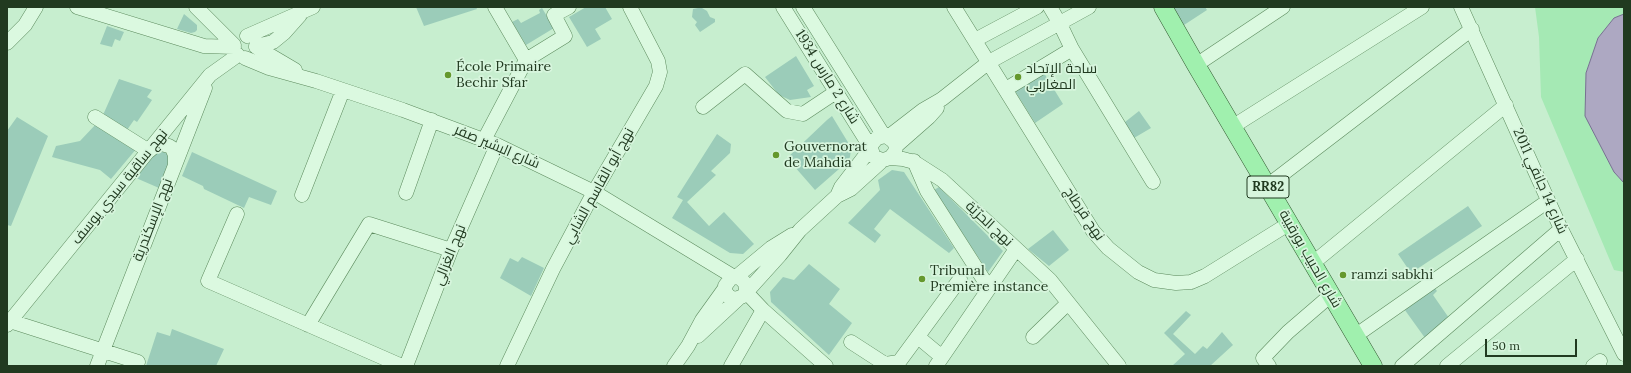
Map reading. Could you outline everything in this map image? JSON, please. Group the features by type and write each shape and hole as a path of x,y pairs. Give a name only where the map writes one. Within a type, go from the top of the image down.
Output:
{"main road":[{"name":"شارع الحبيب بورقيبة","path":"1163,7 1232,128 1290,223 1373,366"}],"street":[{"path":"7,43 25,25 36,7"},
{"path":"77,7 204,46 244,46"},
{"name":"شارع البشير صفر","path":"197,7 244,46 316,81 432,120 497,145 594,192 667,237 730,282"},
{"path":"495,7 526,60"},
{"path":"484,140 526,60 565,36 554,15 569,7"},
{"name":"نهج أبو القاسم الشابي","path":"507,366 553,269 594,192 656,86 660,72 658,61 630,7"},
{"name":"شارع 2 مارس 1934","path":"783,7 871,148"},
{"name":"شارع 2 مارس 1934","path":"803,7 890,148"},
{"name":"نهج قرطاج","path":"954,7 1093,231 1108,248 1138,272 1154,280 1176,283 1191,282 1205,276 1290,223"},
{"path":"975,40 1037,7"},
{"path":"1050,7 1072,49 1153,182"},
{"path":"688,346 743,295 780,255 800,230 837,196 851,189 890,148 929,117 942,99 989,62 1090,7"},
{"path":"1196,65 1283,7"},
{"path":"1232,128 1422,7"},
{"name":"شارع 14 جانفي 2011","path":"1461,7 1548,202 1624,354"},
{"name":"نهج ساقية سيدي يوسف","path":"8,323 210,75 244,46 308,8"},
{"path":"1267,186 1472,29"},
{"path":"1006,90 1072,49"},
{"path":"816,59 830,50"},
{"path":"703,107 745,74 787,111 803,114 836,92"},
{"name":"نهج الإسكندرية","path":"97,366 174,164 210,75"},
{"path":"302,195 343,90"},
{"path":"847,109 861,100"},
{"path":"1313,263 1506,105"},
{"path":"95,117 149,151 156,145 161,144 169,146 176,155 174,164"},
{"path":"406,193 432,120"},
{"path":"837,196 841,187 877,138 903,159 914,162 927,191 989,288"},
{"name":"نهج الغزالي","path":"406,366 451,250 497,145"},
{"name":"نهج الحرّيّة","path":"914,162 942,180 1050,280 1119,366"},
{"path":"1355,336 1548,202"},
{"path":"237,214 208,280 402,366"},
{"path":"308,325 369,224 451,250"},
{"path":"1402,366 1561,229"},
{"path":"674,366 688,346 702,320 730,282 771,248 800,230"},
{"path":"918,337 939,361 1016,249"},
{"path":"1447,366 1577,259"},
{"path":"743,295 745,283 741,279 730,282 725,292 729,297 743,295 763,310 826,366"},
{"path":"851,342 884,364 899,362 960,280"},
{"path":"1269,366 1263,358 1288,332 1331,295"},
{"path":"1033,337 1068,303"},
{"path":"731,366 763,310"},
{"path":"8,323 138,362"}],"shaded area":[{"path":"416,7 476,7 477,9 424,26"},
{"path":"586,7 605,7 612,19 595,29 601,39 587,47 569,17"},
{"path":"1173,7 1205,7 1207,10 1184,25"},
{"path":"542,8 554,28 526,45 512,22 518,19 521,23 540,13 539,10"},
{"path":"702,8 707,11 710,17 715,19 715,22 700,32 695,25 697,22 692,17 693,9"},
{"path":"184,14 197,25 197,30 195,32 191,33 177,29"},
{"path":"1624,14 1624,183 1614,172 1585,116 1586,73 1598,38 1614,18"},
{"path":"107,26 124,32 120,41 115,39 112,47 100,44"},
{"path":"796,56 814,86 807,90 811,97 790,100 779,95 765,77"},
{"path":"1044,73 1063,104 1035,123 1015,91"},
{"path":"119,79 152,90 147,97 152,100 137,122 134,120 127,130 103,115"},
{"path":"1139,111 1151,128 1134,138 1125,122"},
{"path":"832,116 849,144 851,149 850,157 847,162 815,190 787,158"},
{"path":"17,117 48,136 11,226 7,225 7,131"},
{"path":"97,123 137,148 111,179 100,170 52,157 56,146 80,141"},
{"path":"717,134 731,144 730,153 711,171 716,175 687,202 709,226 724,212 754,244 743,254 730,253 672,218 683,200 677,197"},
{"path":"161,151 168,154 170,159 159,188 136,178 155,153"},
{"path":"192,152 277,191 271,205 249,197 244,208 204,189 203,186 182,176"},
{"path":"892,170 904,172 954,248 949,253 890,209 874,229 881,235 875,243 848,223 880,190 878,180"},
{"path":"939,187 1003,251 988,272 934,190"},
{"path":"1468,206 1482,226 1411,273 1398,254"},
{"path":"1053,230 1069,250 1049,266 1028,249"},
{"path":"522,257 544,268 531,296 500,278 510,258 518,262"},
{"path":"809,264 840,289 829,304 852,323 829,355 771,302 770,292 783,277 794,280"},
{"path":"1433,286 1437,291 1433,295 1449,318 1425,338 1402,306"},
{"path":"1186,311 1191,315 1173,334 1195,354 1203,346 1207,349 1222,332 1233,345 1210,366 1172,366 1185,354 1164,333"},
{"path":"172,329 224,349 216,366 146,366 157,332 170,336"}],"sand":[{"path":"1535,7 1624,7 1624,14 1614,18 1598,38 1586,73 1585,115 1614,172 1624,183 1624,272 1614,270 1541,97 1539,37"}],"place":[{"name":"École Primaire Bechir Sfar","path":"448,75"},
{"name":"ساحة الإتحاد المغاربي","path":"1018,77"},
{"name":"Gouvernorat de Mahdia","path":"776,155"},
{"name":"ramzi sabkhi","path":"1343,275"},
{"name":"Tribunal Première instance","path":"922,279"}]}
